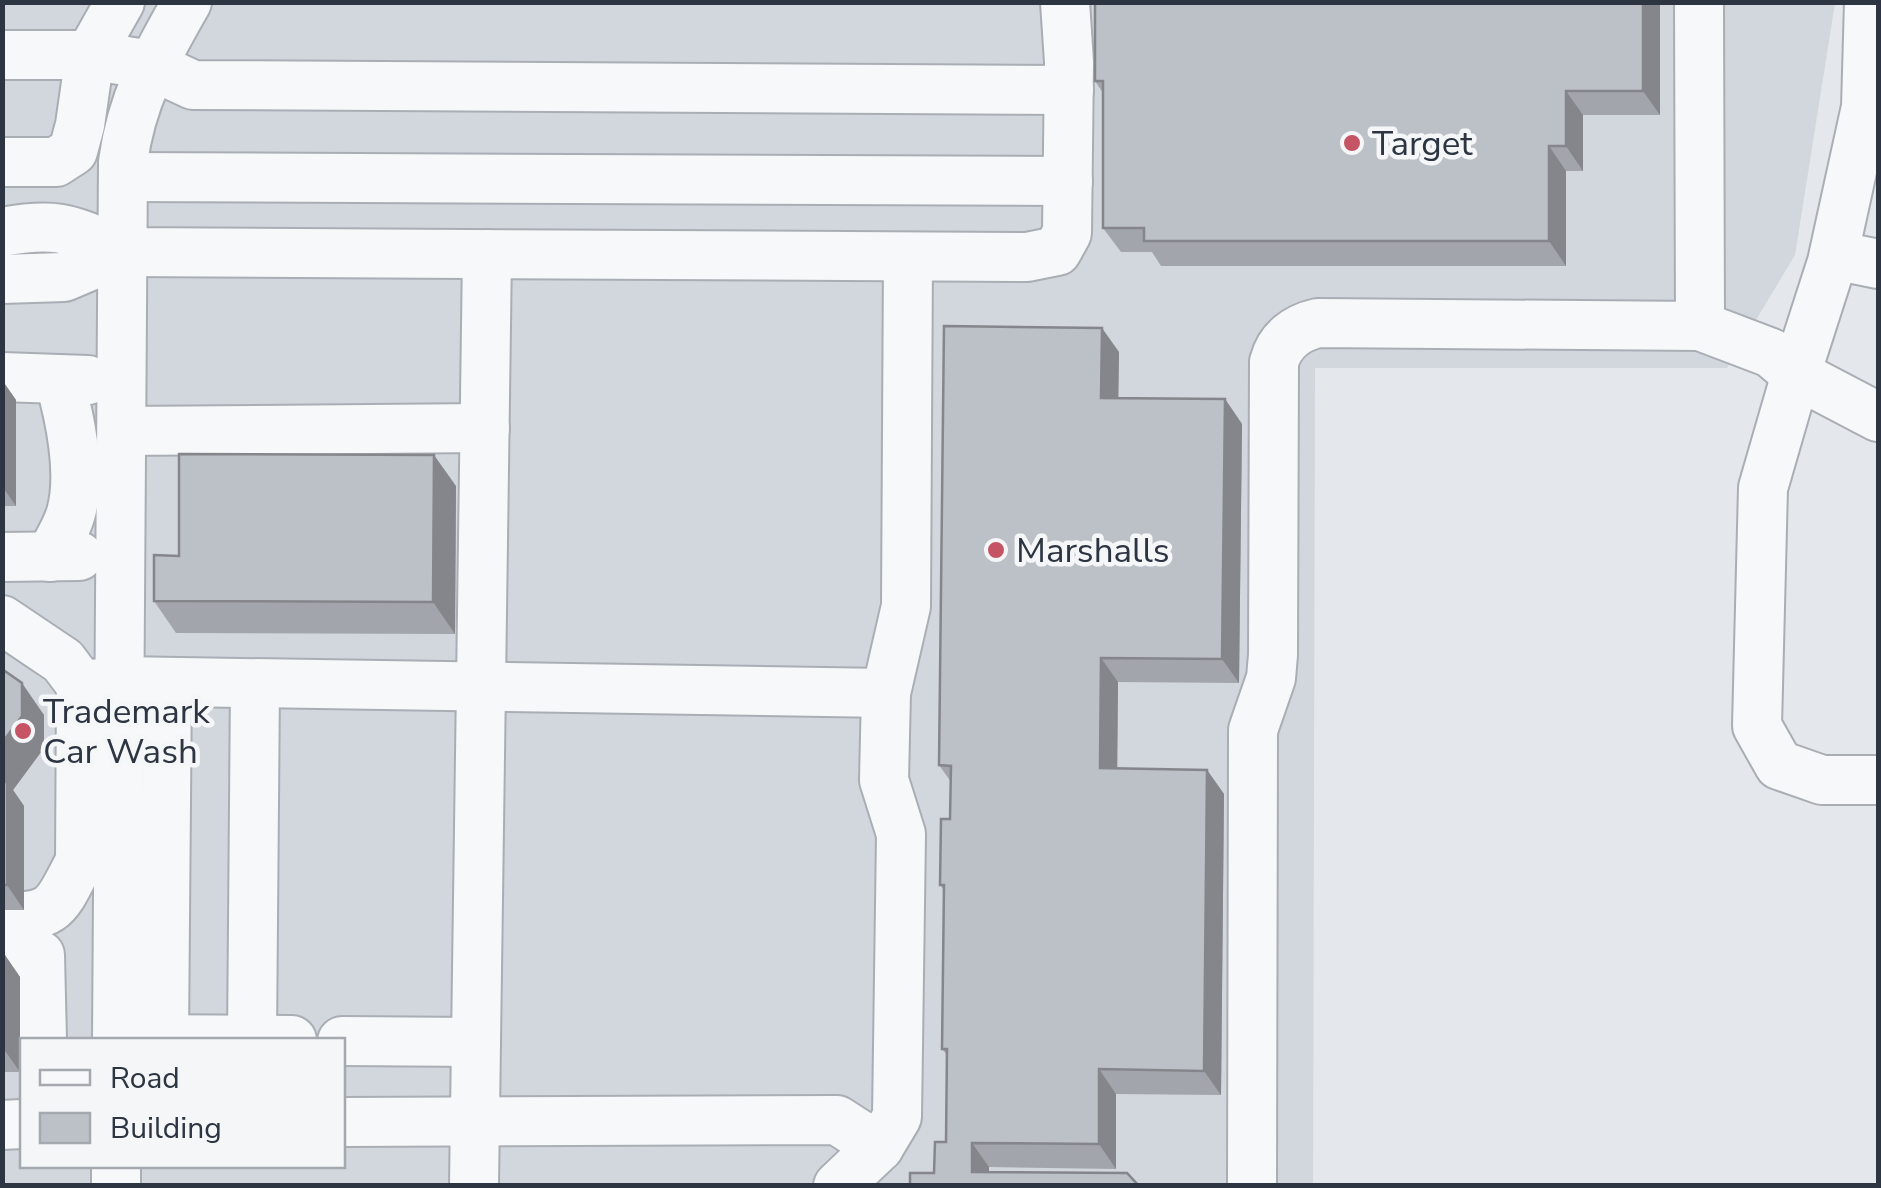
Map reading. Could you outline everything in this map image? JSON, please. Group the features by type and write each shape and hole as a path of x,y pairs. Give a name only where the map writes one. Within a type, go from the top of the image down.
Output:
{"street":[{"path":"2,162 56,162 73,151 90,55 120,2"},
{"path":"117,1038 99,860 100,683 120,555 122,177 128,124 150,65 187,2"},
{"path":"2,232 35,226 62,227 122,252 1027,257 1057,251 1067,233 1069,90 1065,2"},
{"path":"1699,2 1700,326"},
{"path":"1869,2 1856,260 1796,374 1763,488 1757,726 1779,764 1822,780 1878,780"},
{"path":"2,54 90,55 150,65 193,85 1069,90"},
{"path":"122,177 1068,181"},
{"path":"2,279 64,277 122,252"},
{"path":"474,1186 488,254"},
{"path":"838,1186 880,1146 897,1117 901,834 884,780 886,693 906,606 908,256"},
{"path":"1252,1186 1254,730 1271,678 1277,351 1293,333 1318,323 1700,326 1771,353 1796,374 1878,417"},
{"path":"120,555 26,557 40,508 44,457 32,378 122,382"},
{"path":"122,431 485,428"},
{"path":"2,620 100,683 886,693"},
{"path":"164,1038 168,682"},
{"path":"252,1038 255,684"},
{"path":"2,917 35,917 53,908 99,860"},
{"path":"2,954 40,955 42,1038"},
{"path":"345,1041 476,1042"},
{"path":"345,1122 837,1120 880,1146"}],"shaded area":[{"path":"2,3 1835,3 1795,255 1727,368 1315,368 1313,1186 3,1185"}],"building":[{"name":"Target","path":"1095,2 1643,2 1643,91 1566,91 1566,146 1549,146 1549,241 1144,241 1144,228 1103,228 1103,81 1095,81"},
{"path":"944,326 1102,328 1101,398 1225,399 1222,659 1101,658 1100,768 1207,770 1204,1071 1099,1069 1099,1144 972,1143 972,1172 1127,1173 1139,1186 910,1186 910,1173 934,1173 935,1142 946,1142 947,1049 942,1049 944,885 940,885 941,819 950,819 951,766 939,765"},
{"path":"179,454 434,455 433,602 154,601 154,555 179,556"},
{"path":"2,669 22,683 22,716 2,743"},
{"path":"2,782 7,782 7,885 2,885"},
{"path":"3,952 3,1048 2,1048"}],"place":[{"name":"Target","path":"1352,143"},
{"name":"Marshalls","path":"996,550"},
{"name":"Trademark Car Wash","path":"23,731"}]}
